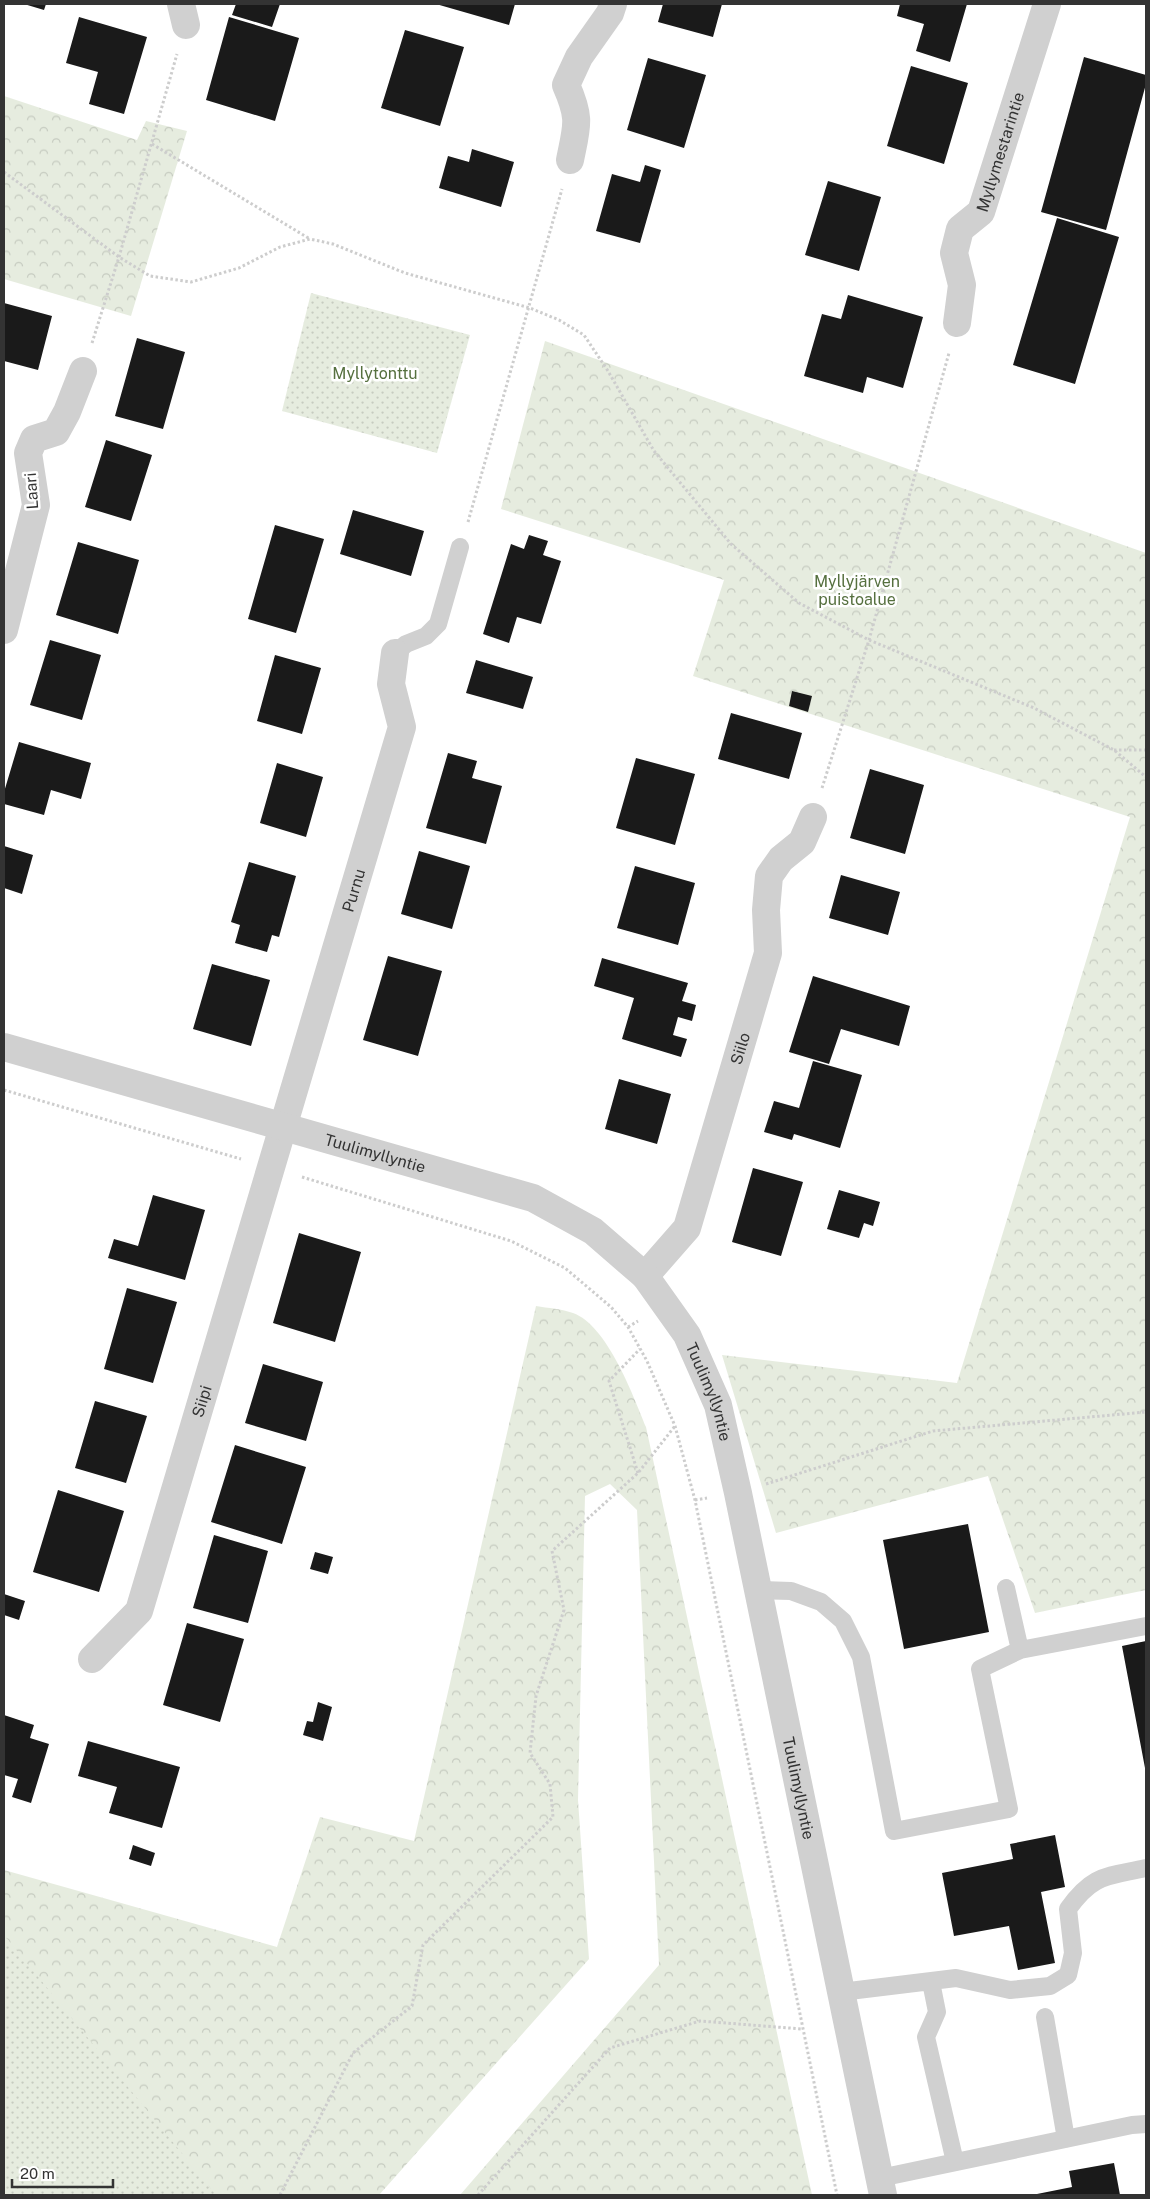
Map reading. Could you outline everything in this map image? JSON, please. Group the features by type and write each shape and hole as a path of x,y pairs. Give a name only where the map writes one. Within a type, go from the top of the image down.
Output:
{"street":[{"path":"570,160 577,122 576,108 566,85 579,57 610,13 613,4"},
{"name":"Myllymestarintie","path":"957,323 962,285 954,253 960,230 981,212 1048,4"},
{"name":"Laari","path":"4,630 36,505 28,453 34,439 56,432 67,412 84,371"},
{"name":"Purnu","path":"284,1127 402,727 391,684 395,654"},
{"name":"Siilo","path":"644,1276 687,1228 768,953 766,910 769,876 781,859 802,842 813,817"},
{"name":"Tuulimyllyntie","path":"4,1047 533,1198 592,1232 644,1276 686,1335 718,1405 738,1493 881,2187"},
{"name":"Siipi","path":"92,1659 139,1611 284,1127"}],"lane":[{"path":"395,654 406,644 426,636 438,624 460,547"},
{"path":"1006,1588 1020,1650"},
{"path":"758,1590 792,1591 821,1602 843,1620 861,1657 894,1831 1009,1809 980,1669 1020,1650 1146,1626"},
{"path":"841,1992 956,1978 1010,1990 1050,1986 1068,1975 1073,1953 1068,1909 1080,1893 1099,1878 1146,1868"},
{"path":"931,1982 937,2012 926,2037 954,2162"},
{"path":"1045,2017 1066,2139"},
{"path":"881,2187 954,2162 1146,2124"}],"path":[{"path":"84,371 152,144 183,14"},
{"path":"152,144 310,240 333,244 405,273 530,308 559,320 584,335 608,371 654,451 731,544 799,603 869,640 1034,708 1114,750 1146,778"},
{"path":"460,547 530,308 570,160"},
{"path":"4,172 119,257 150,276 191,282 238,268 280,247 310,240"},
{"path":"813,817 869,640 957,323"},
{"path":"1114,750 1146,750"},
{"path":"4,1090 272,1168 511,1241 565,1268 611,1307 628,1327 675,1426 695,1500 836,2195"},
{"path":"638,1473 609,1381 640,1349"},
{"path":"695,1500 738,1493 933,1431 1146,1412"},
{"path":"280,2195 353,2053 412,2006 423,1945 554,1817 550,1784 530,1753 536,1696 564,1610 552,1551 638,1473 675,1426"},
{"path":"478,2195 610,2048 700,2021 802,2029"}],"green space":[{"path":"4,96 137,140 146,121 187,131 131,316 4,279"},
{"name":"Myllytonttu","path":"311,293 470,335 437,453 282,411"},
{"name":"Myllyjärven puistoalue","path":"545,341 1146,553 1146,1590 1035,1613 988,1476 776,1533 722,1355 957,1383 1130,817 693,676 724,580 501,509"},
{"path":"536,1306 573,1313 585,1320 597,1331 617,1362 646,1427 812,2195 460,2195 659,1965 637,1510 610,1484 585,1496 578,1800 589,1959 379,2195 216,2195 4,1935 4,1870 277,1947 320,1817 414,1841"},
{"path":"4,1931 221,2195 4,2195"}],"building":[{"path":"24,4 46,4 44,10"},
{"path":"236,4 280,4 272,27 232,15"},
{"path":"436,4 515,4 509,25"},
{"path":"663,4 722,4 713,37 658,22"},
{"path":"900,4 967,4 950,62 916,51 924,24 897,16"},
{"path":"79,17 147,37 124,114 89,104 98,72 66,63"},
{"path":"229,17 299,38 275,121 206,100"},
{"path":"405,30 464,47 440,126 381,108"},
{"path":"1084,57 1146,75 1146,84 1106,230 1041,212"},
{"path":"648,58 706,75 684,148 627,130"},
{"path":"911,66 968,83 944,164 887,146"},
{"path":"472,149 514,162 501,207 439,188 448,156 469,162"},
{"path":"645,165 661,170 640,243 596,231 612,174 640,182"},
{"path":"828,181 881,197 859,271 805,255"},
{"path":"1057,218 1119,237 1075,384 1013,365"},
{"path":"848,295 923,317 903,388 867,377 863,393 804,376 822,314 841,319"},
{"path":"4,303 52,316 38,370 4,361"},
{"path":"137,338 185,352 163,429 115,416"},
{"path":"106,440 152,455 131,521 85,507"},
{"path":"353,510 424,531 411,576 340,554"},
{"path":"275,525 324,539 296,633 248,619"},
{"path":"529,535 548,541 543,555 561,561 541,624 517,617 509,643 483,634 511,544 524,549"},
{"path":"78,542 139,560 118,634 56,615"},
{"path":"50,640 101,655 82,720 30,705"},
{"path":"275,655 321,668 302,734 257,721"},
{"path":"476,660 533,677 523,709 466,693"},
{"path":"792,691 812,696 808,712 789,706"},
{"path":"731,713 802,733 789,779 718,759"},
{"path":"19,742 91,763 81,799 51,790 44,815 4,804 4,792"},
{"path":"448,753 477,761 472,778 502,786 486,844 426,828"},
{"path":"636,758 695,774 675,845 616,828"},
{"path":"277,763 323,777 306,837 260,823"},
{"path":"870,769 924,785 905,854 850,838"},
{"path":"4,846 33,855 22,894 4,888"},
{"path":"419,851 470,866 452,929 401,914"},
{"path":"249,862 296,876 279,937 272,935 267,952 235,943 240,925 231,922"},
{"path":"635,866 695,883 678,945 617,928"},
{"path":"841,875 900,892 888,935 829,918"},
{"path":"388,956 442,971 418,1056 363,1040"},
{"path":"602,958 688,983 682,1001 696,1005 692,1021 678,1017 673,1035 687,1039 681,1057 622,1039 634,998 594,986"},
{"path":"212,964 270,980 251,1046 193,1029"},
{"path":"813,976 910,1006 899,1046 841,1029 829,1064 789,1052"},
{"path":"813,1061 862,1075 840,1148 794,1134 792,1140 764,1132 774,1101 799,1108"},
{"path":"619,1079 671,1094 657,1144 605,1129"},
{"path":"753,1168 803,1182 781,1256 732,1242"},
{"path":"839,1190 880,1202 873,1226 864,1223 859,1238 827,1229"},
{"path":"153,1195 205,1210 185,1280 108,1258 114,1239 138,1246"},
{"path":"299,1233 361,1252 335,1342 273,1323"},
{"path":"127,1288 177,1302 153,1383 104,1369"},
{"path":"263,1364 323,1382 306,1441 245,1423"},
{"path":"95,1401 147,1416 126,1483 75,1468"},
{"path":"235,1445 306,1467 282,1544 211,1522"},
{"path":"58,1490 124,1511 99,1592 33,1572"},
{"path":"968,1524 989,1632 904,1649 883,1540"},
{"path":"214,1535 268,1551 248,1623 193,1608"},
{"path":"315,1552 333,1557 328,1574 310,1569"},
{"path":"4,1594 25,1601 19,1620 4,1615"},
{"path":"187,1623 244,1639 220,1722 163,1705"},
{"path":"1146,1641 1146,1767 1145,1768 1122,1646"},
{"path":"318,1702 332,1707 323,1741 303,1735 307,1721 313,1722"},
{"path":"4,1715 34,1725 30,1738 49,1744 31,1803 12,1797 18,1779 4,1775"},
{"path":"88,1741 180,1767 162,1828 109,1813 117,1787 78,1776"},
{"path":"1055,1835 1065,1887 1041,1892 1055,1963 1018,1970 1009,1926 954,1936 942,1873 1013,1859 1010,1844"},
{"path":"133,1845 155,1853 151,1866 129,1859"},
{"path":"1114,2163 1120,2195 1032,2195 1072,2187 1069,2171"}]}
